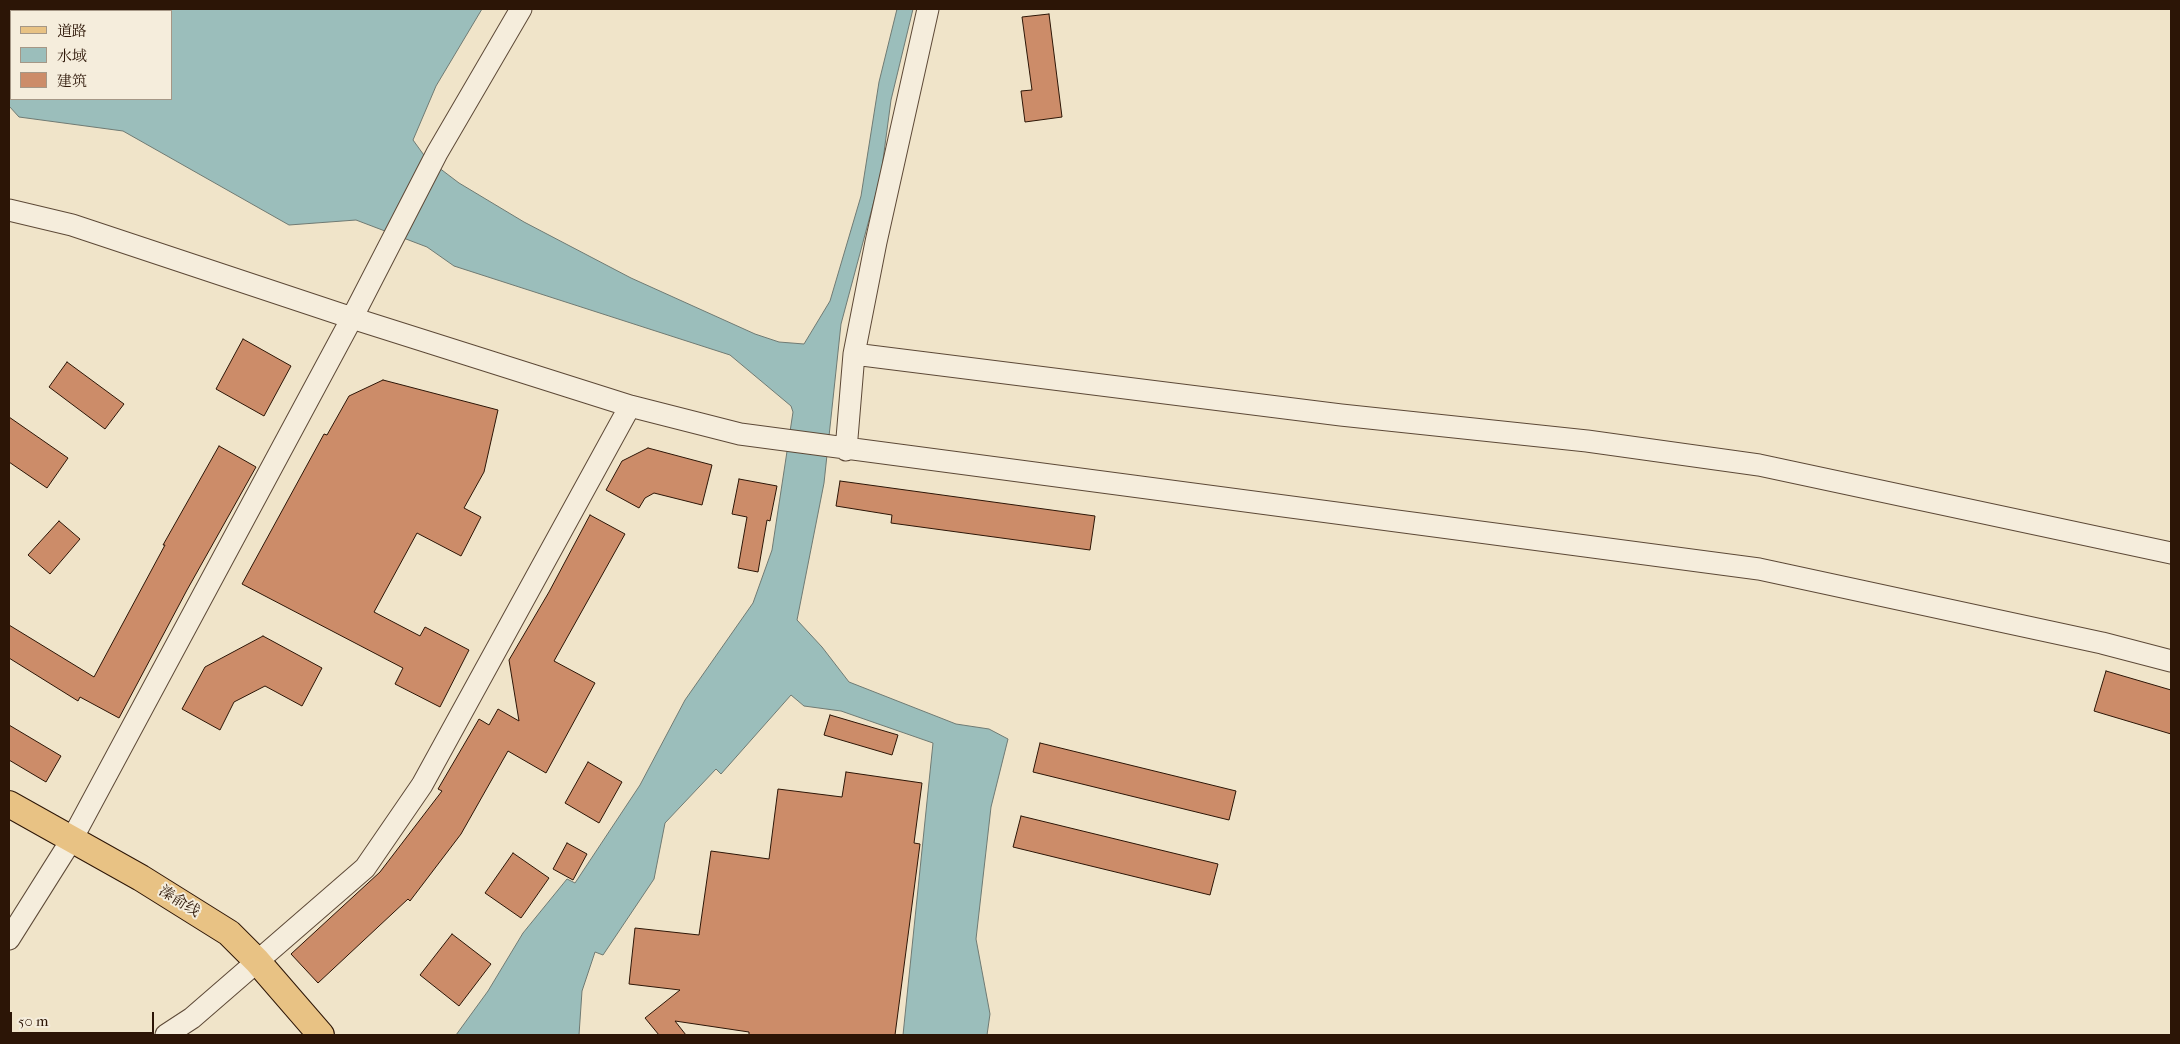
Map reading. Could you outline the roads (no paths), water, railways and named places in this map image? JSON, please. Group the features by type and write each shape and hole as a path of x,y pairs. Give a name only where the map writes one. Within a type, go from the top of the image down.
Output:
{"main road":[{"name":"溱俞线","path":"9,804 141,878 229,933 257,961 321,1035"}],"street":[{"path":"9,939 72,839 391,245 437,153 521,9"},
{"path":"846,450 854,354 876,242 928,9"},
{"path":"9,210 72,225 352,318 630,406 740,434 846,450 1759,569 2102,643 2171,661"},
{"path":"854,354 1341,415 1587,441 1759,465 2171,553"},
{"path":"166,1035 192,1018 365,868 422,785 630,406"}],"water":[{"path":"9,9 482,9 436,86 413,140 426,158 459,183 524,222 631,278 755,334 779,342 804,344 830,301 861,196 879,82 897,9 913,9 891,100 881,175 841,324 824,483 797,620 822,647 849,682 956,724 989,729 1008,739 991,807 976,939 990,1014 987,1035 903,1035 933,743 841,711 804,706 791,695 721,774 716,769 665,823 654,879 603,955 595,952 582,991 579,1035 456,1035 488,991 523,933 567,879 575,883 640,785 685,700 753,603 772,550 793,412 791,406 730,355 454,266 427,247 356,220 289,225 123,131 19,117 9,106"}]}
